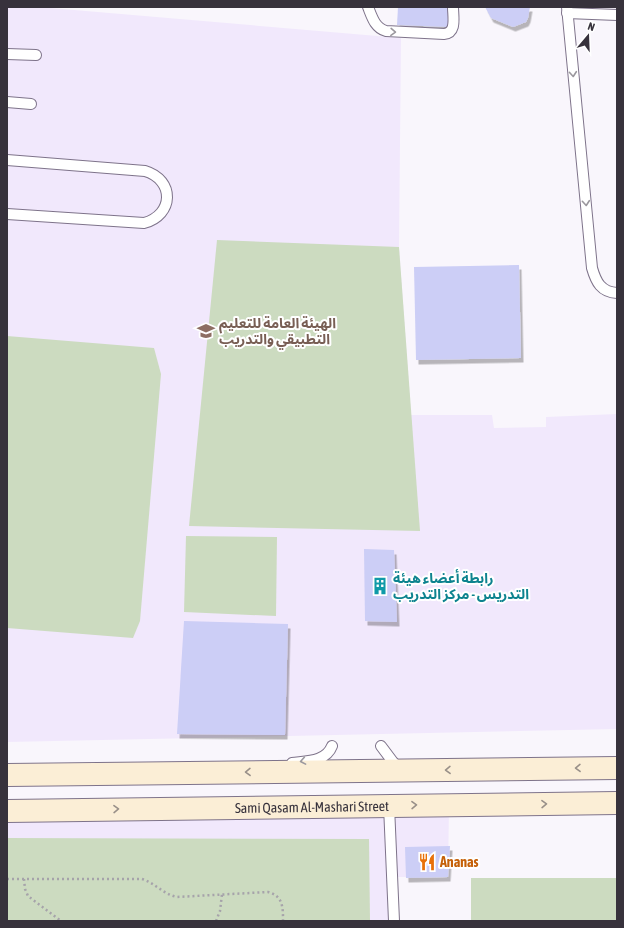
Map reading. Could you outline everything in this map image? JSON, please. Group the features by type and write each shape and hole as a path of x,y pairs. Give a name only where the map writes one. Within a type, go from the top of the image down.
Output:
{"street":[{"path":"7,775 617,768"},
{"path":"35,775 40,781 44,796 39,810"},
{"path":"81,810 75,796 75,788 82,775"},
{"name":"Sami Qasam Al-Mashari Street","path":"7,811 617,803"}],"lane":[{"path":"368,7 376,25 381,30 444,34 450,32 453,27 453,7"},
{"path":"617,15 567,10 592,268 598,284 609,292 617,293"},
{"path":"7,54 36,55"},
{"path":"7,102 31,104"},
{"path":"7,160 145,172 152,174 163,183 167,198 163,212 158,217 144,223 7,214"},
{"path":"271,772 291,763 321,758 330,752 332,746"},
{"path":"381,746 393,762 402,770"},
{"path":"388,806 394,921"}],"path":[{"path":"7,879 142,879 154,884 167,894 177,897 268,892 272,893 281,901 283,905 283,921"},
{"path":"24,879 28,896 61,921"},
{"path":"216,921 220,911 222,894"}],"shaded area":[{"name":"الهيئة العامة للتعليم التطبيقي والتدريب","path":"7,7 39,7 401,38 399,247 411,415 492,415 494,428 546,427 546,417 617,414 617,729 7,742"},
{"path":"449,805 448,877 392,877 394,921 7,921 7,812"}],"green space":[{"path":"217,240 399,247 420,531 189,526"},
{"path":"7,336 154,348 161,374 140,621 133,638 7,628"},
{"path":"186,536 277,537 276,616 184,612"},
{"path":"7,838 369,839 370,921 7,921"},
{"path":"471,878 617,878 617,921 471,921"}],"building":[{"path":"398,7 449,7 449,27 397,25"},
{"path":"485,7 530,7 526,22 513,27 491,18"},
{"path":"519,265 521,358 416,360 414,267"},
{"name":"رابطة أعضاء هيئة التدريس - مركز التدريب","path":"364,549 394,550 397,622 365,621"},
{"path":"184,621 288,624 285,735 177,734"},
{"name":"Ananas","path":"450,846 448,877 406,878 405,847"}],"place":[{"name":"الهيئة العامة للتعليم التطبيقي والتدريب","path":"206,331"},
{"name":"رابطة أعضاء هيئة التدريس - مركز التدريب","path":"380,586"},
{"name":"Ananas","path":"427,862"}]}
